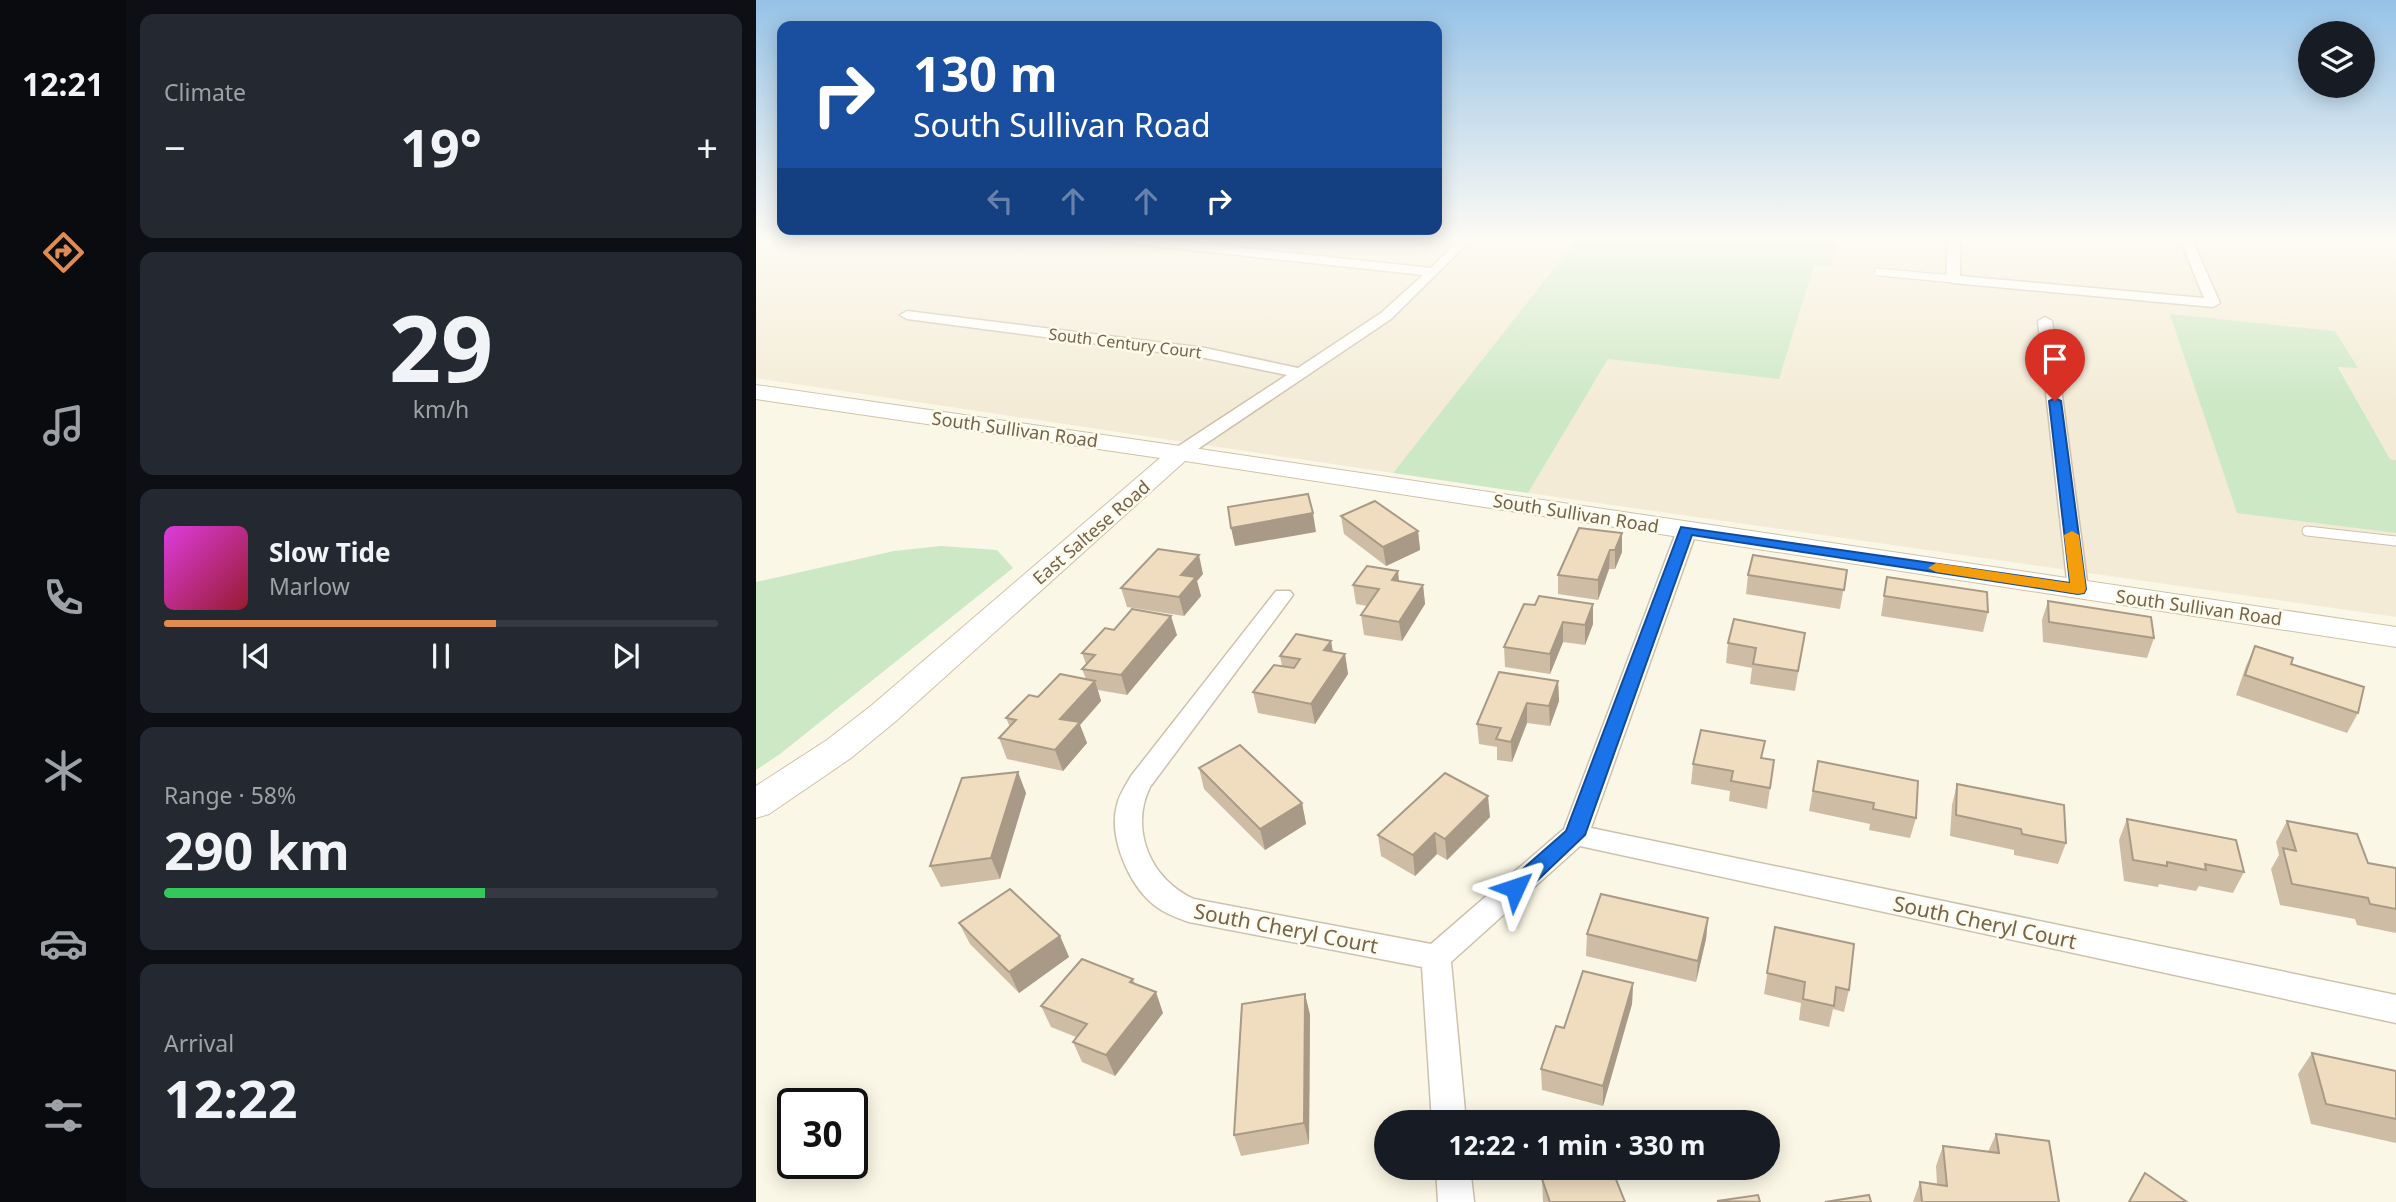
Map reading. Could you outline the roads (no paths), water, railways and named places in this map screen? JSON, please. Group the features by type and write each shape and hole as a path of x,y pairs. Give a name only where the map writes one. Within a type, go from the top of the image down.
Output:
{"main road":[{"name":"South Sullivan Road","path":"756,392 1180,453 2396,637"},
{"name":"East Saltese Road","path":"756,804 839,749 884,713 1180,453"}],"street":[{"name":"East Saltese Road","path":"1180,453 1386,316 1411,293"},
{"path":"2106,293 2213,303 2209,293"},
{"name":"South Century Court","path":"907,315 1205,353 1300,373"},
{"path":"2045,321 2078,589"},
{"path":"1448,1110 1436,957 1575,835 1687,530"},
{"name":"South Cheryl Court","path":"1283,595 1140,782 1129,808 1129,834 1137,857 1164,896 1189,910 1436,957"},
{"name":"South Cheryl Court","path":"1575,835 2396,1009"},
{"path":"1454,1180 1456,1202"}],"lane":[{"path":"2307,531 2396,541"}]}
